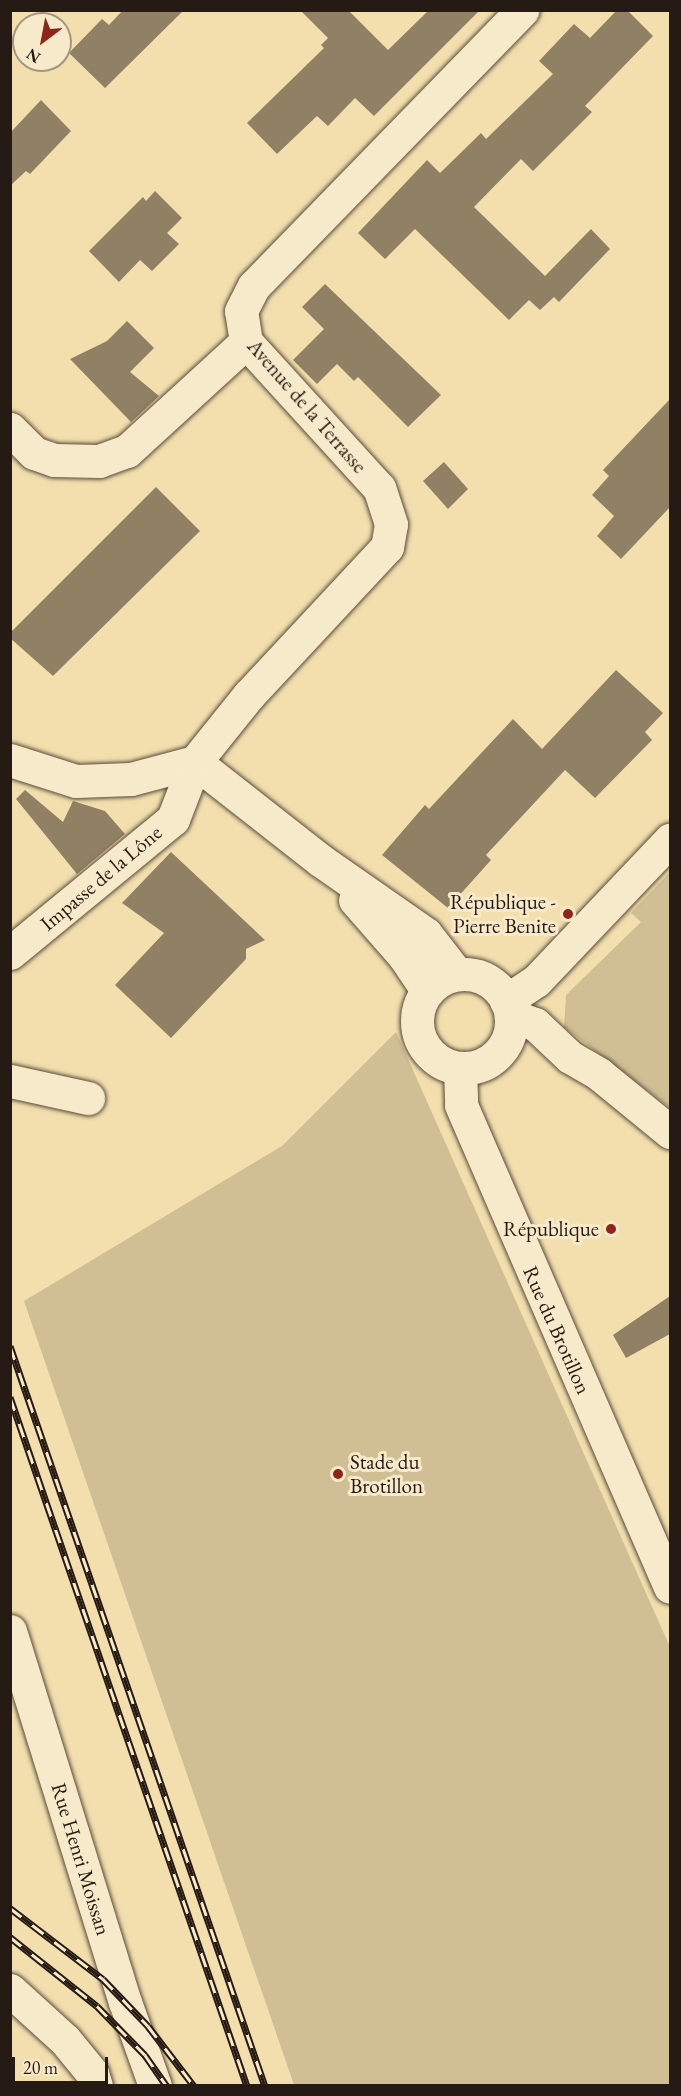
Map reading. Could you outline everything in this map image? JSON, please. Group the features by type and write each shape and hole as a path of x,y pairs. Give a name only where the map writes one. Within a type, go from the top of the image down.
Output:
{"street":[{"name":"Avenue de la Terrasse","path":"195,762 248,696 377,561 387,547 391,524 379,488 246,342 241,311 254,286 522,10"},
{"path":"10,429 34,453 54,460 99,461 127,451 246,342"},
{"path":"10,760 76,781 131,778 195,762 320,860 426,934 457,974"},
{"name":"Impasse de la Lône","path":"10,953 173,819 195,762"},
{"path":"670,840 509,1008 504,1047 492,1059 460,1069 431,1056 421,1043 417,1011 427,990 440,980 457,974 486,979 509,1008 535,1024 570,1057 599,1074 670,1132"},
{"path":"320,860 404,956 427,990"},
{"name":"Rue du Brotillon","path":"460,1069 461,1105 670,1587"},
{"path":"10,1081 88,1098"},
{"name":"Rue Henri Moissan","path":"10,1631 125,2002 155,2085"},
{"path":"10,1990 65,2040 92,2073 96,2085"}],"shaded area":[{"path":"670,872 669,1107 564,1027 566,995 641,922 631,913"},
{"name":"Stade du Brotillon","path":"396,1032 670,1647 670,2085 294,2085 24,1301 282,1146"}],"building":[{"path":"123,10 184,10 105,88 72,56 72,50 102,19 109,25"},
{"path":"300,10 348,10 388,50 429,10 480,10 374,116 355,98 328,126 317,116 277,154 247,123 324,48 321,45 328,38"},
{"path":"617,10 627,10 653,36 585,106 592,112 533,171 521,159 474,207 545,276 591,229 610,249 559,302 554,297 540,310 529,300 509,320 415,229 385,259 358,233 427,160 440,173 481,133 486,139 553,74 539,61 574,24 590,38"},
{"path":"41,100 71,131 30,174 26,171 10,186 10,133"},
{"path":"155,191 182,218 167,233 179,244 152,271 140,260 119,282 89,251 143,197 146,201"},
{"path":"325,284 441,395 408,427 358,377 354,381 337,364 317,384 293,360 324,329 302,307"},
{"path":"127,321 154,348 130,372 159,396 131,422 70,359 107,341"},
{"path":"670,399 670,507 621,559 597,536 614,516 592,495 609,476 603,470"},
{"path":"444,462 468,489 448,509 423,481"},
{"path":"156,487 200,531 53,676 10,638 10,633"},
{"path":"616,670 663,713 645,732 652,740 595,798 565,770 486,855 491,860 448,908 382,855 425,805 429,809 513,719 542,749"},
{"path":"25,790 63,822 73,801 105,811 125,834 77,874 16,799"},
{"path":"171,852 265,940 246,949 246,959 171,1038 115,985 164,933 122,903"},
{"path":"670,1296 670,1334 626,1358 613,1335"}],"railway":[{"path":"10,1346 265,2086"},
{"path":"10,1397 247,2086"},
{"path":"10,1908 103,1979 148,2026 194,2086"},
{"path":"10,1937 97,2006 145,2055 167,2086"}],"place":[{"name":"République - Pierre Benite","path":"568,914"},
{"name":"République","path":"611,1229"},
{"name":"Stade du Brotillon","path":"338,1474"}]}
